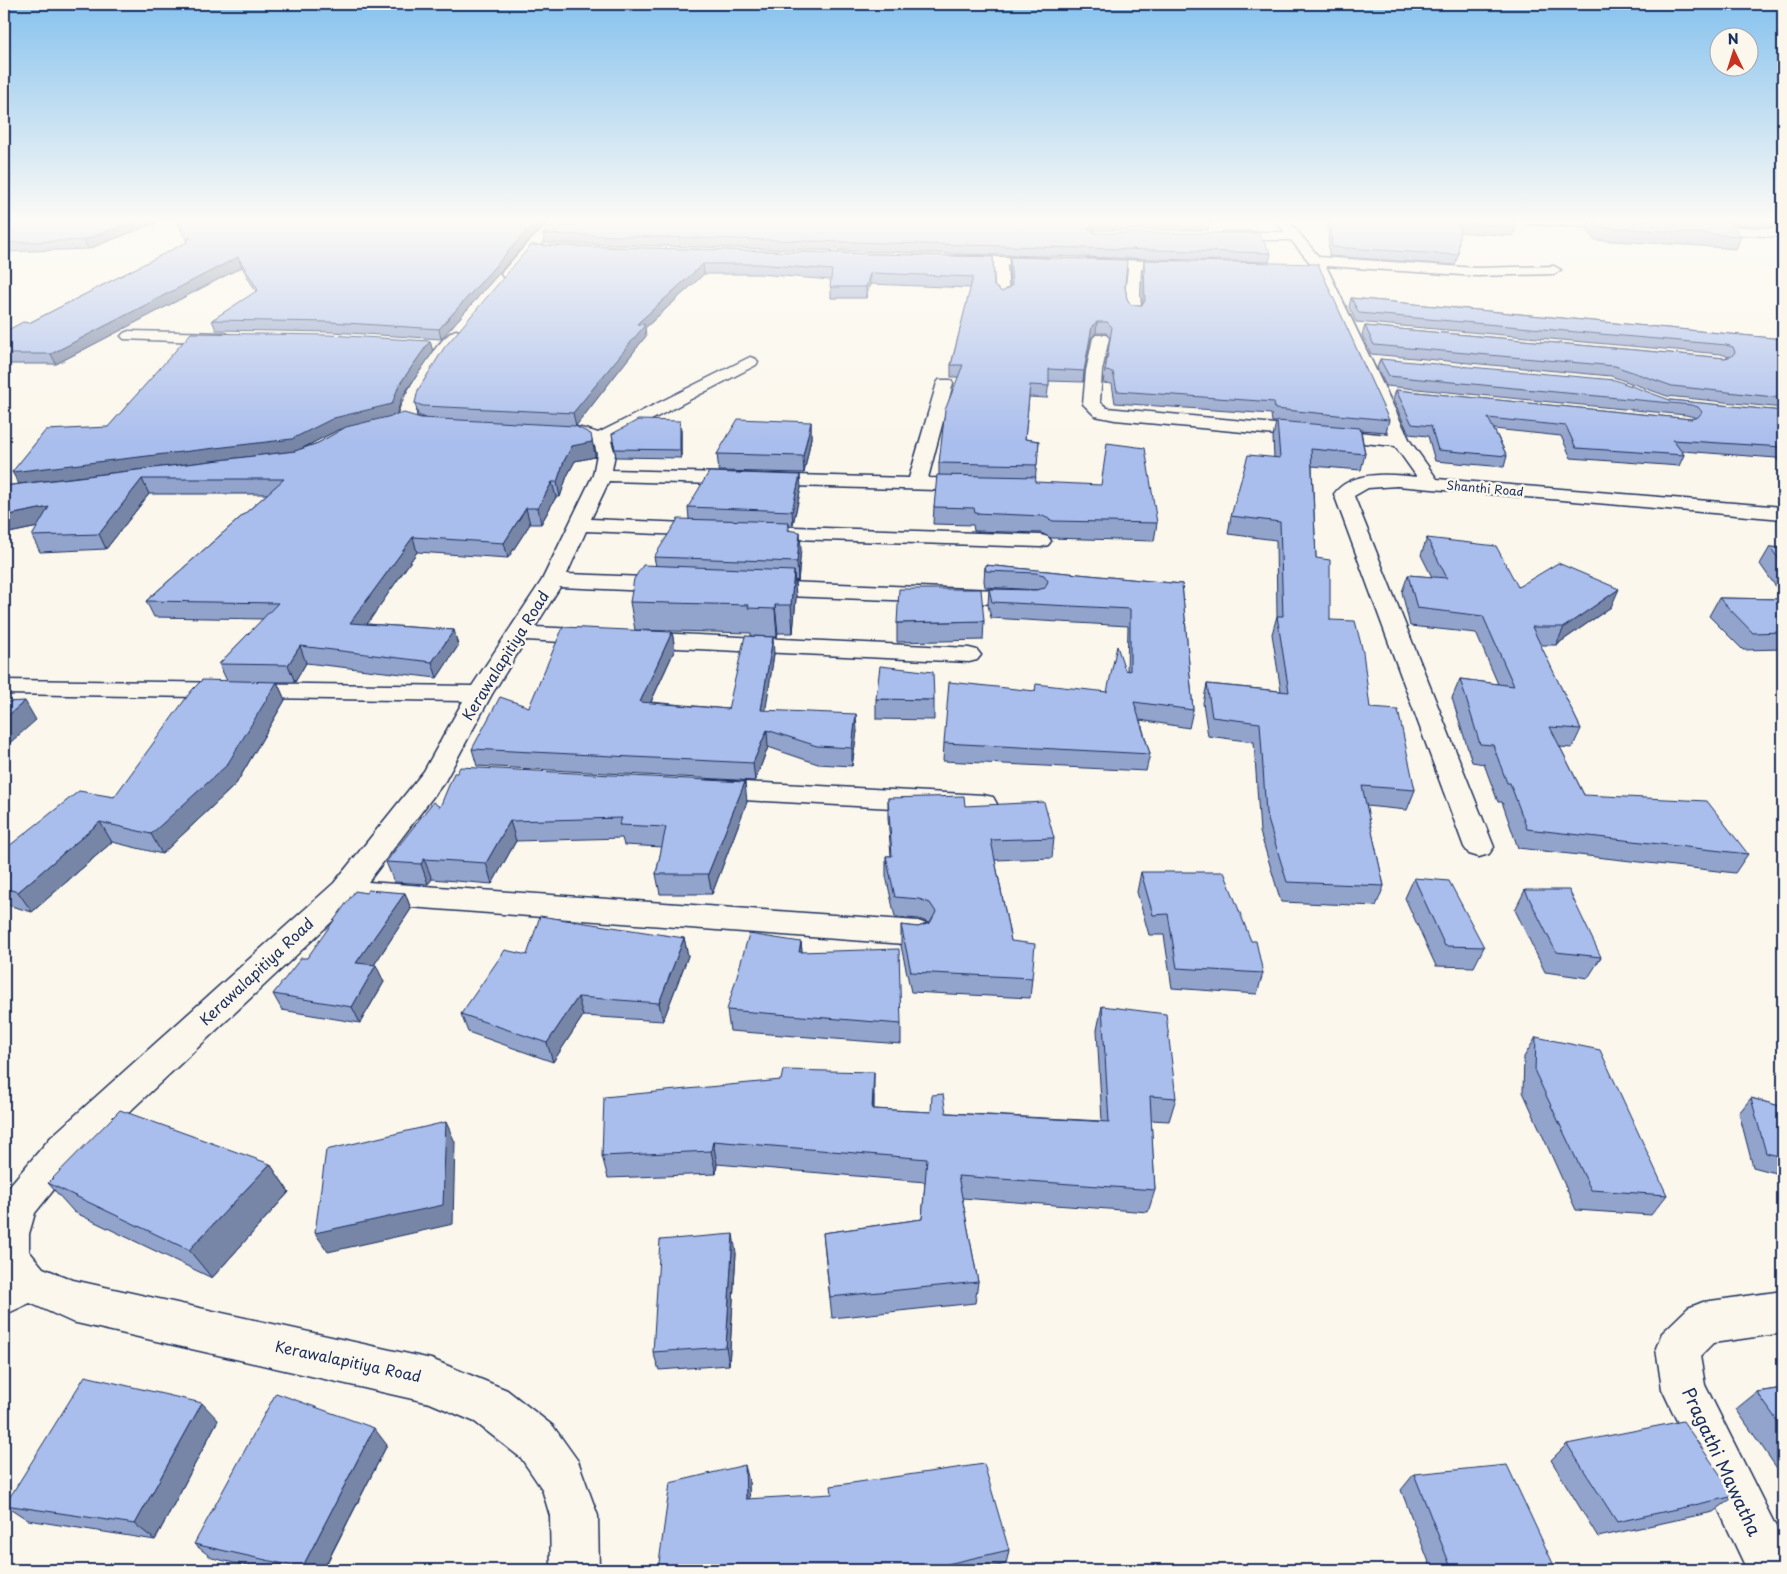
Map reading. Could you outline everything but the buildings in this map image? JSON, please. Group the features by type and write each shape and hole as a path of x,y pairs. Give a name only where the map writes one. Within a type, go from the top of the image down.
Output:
{"street":[{"path":"466,428 400,422 406,415 437,345 493,293"},
{"path":"1133,293 1135,311"},
{"name":"Shanthi Road","path":"1332,293 1350,328 1400,441 1431,484 1783,513"},
{"path":"1337,300 1357,302"},
{"path":"1350,328 1369,330"},
{"path":"129,336 236,338"},
{"path":"1101,338 1094,371 1091,404 1101,412 1115,415 1400,441"},
{"path":"1364,360 1384,362"},
{"path":"524,430 580,433 599,440 750,362"},
{"path":"917,483 945,383"},
{"path":"1379,392 1399,394"},
{"name":"Kerawalapitiya Road","path":"575,1570 574,1516 562,1477 537,1442 491,1406 431,1381 16,1288 9,1258 9,1234 19,1204 58,1156 345,891 450,776 480,694 553,580 602,475 606,448 599,440"},
{"path":"602,475 994,486"},
{"path":"1431,484 1366,482 1352,487 1344,494 1479,847"},
{"path":"579,526 1041,541"},
{"path":"553,580 690,585"},
{"path":"739,587 1034,598"},
{"path":"518,633 969,655"},
{"path":"4,687 480,694"},
{"path":"684,788 983,804"},
{"path":"345,891 918,933"},
{"name":"Pragathi Mawatha","path":"1772,1570 1684,1389 1677,1348 1702,1323 1783,1312"}]}
